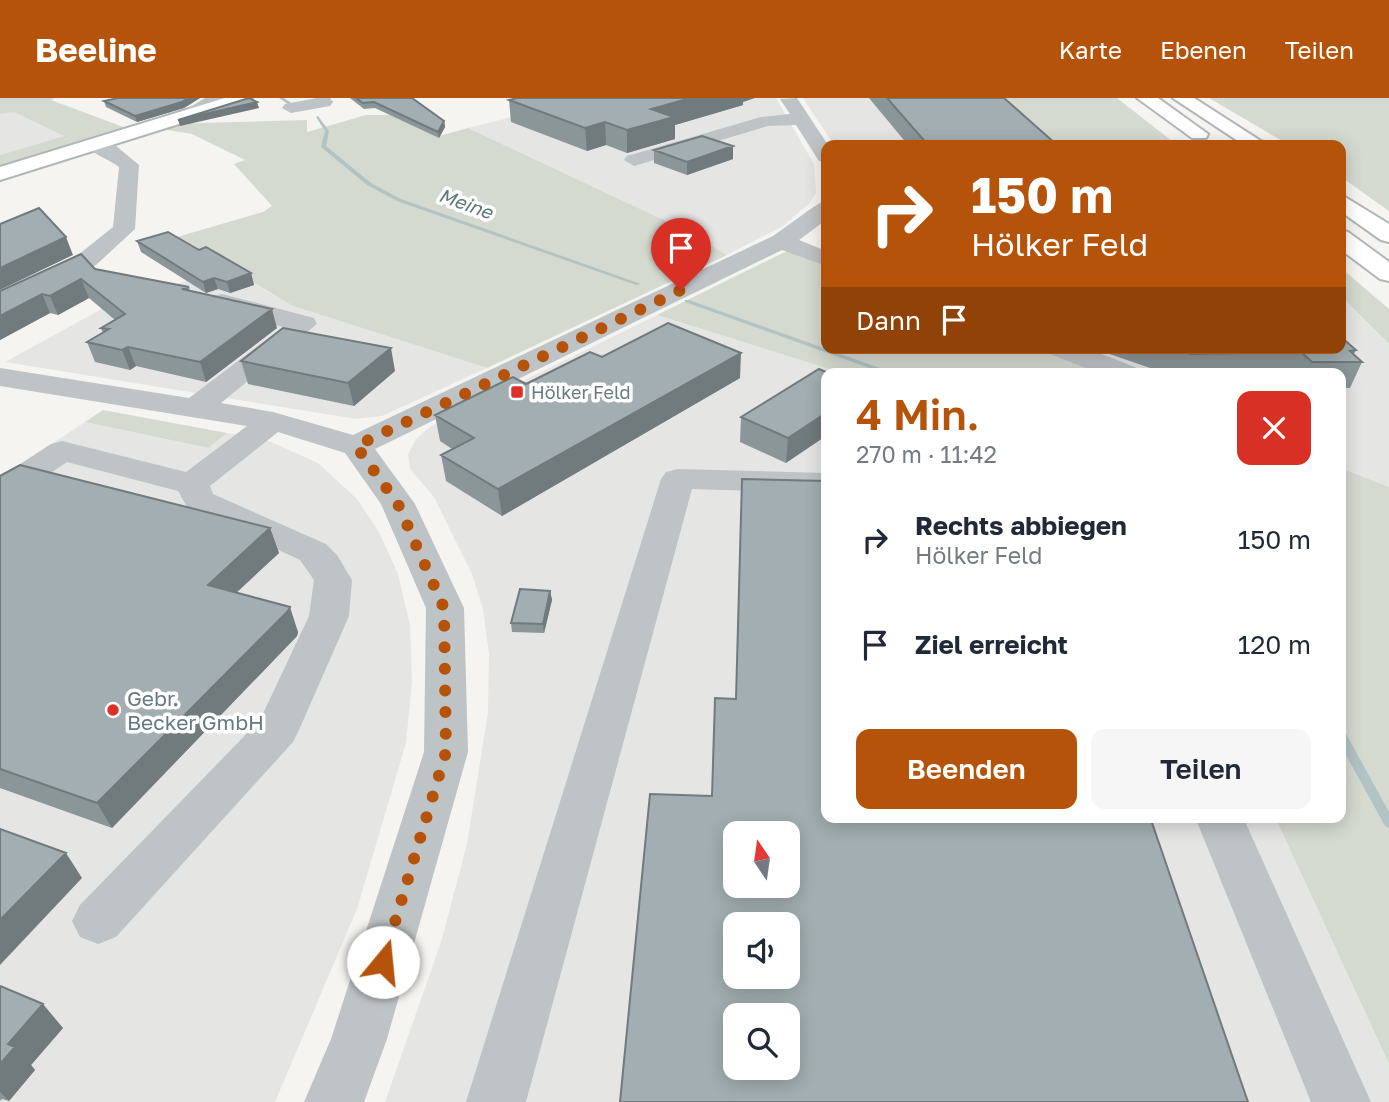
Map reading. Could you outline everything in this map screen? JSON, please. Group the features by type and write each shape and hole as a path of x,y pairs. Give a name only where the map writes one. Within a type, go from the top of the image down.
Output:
{"main road":[{"path":"0,174 191,112 243,98"},
{"path":"1146,98 1209,140"},
{"path":"1182,98 1248,140"},
{"path":"1346,204 1389,235"},
{"path":"1346,242 1389,274"}],"street":[{"path":"191,112 219,98"},
{"path":"788,98 821,149"},
{"path":"291,108 324,102"},
{"path":"634,160 766,121 802,119"},
{"path":"0,303 88,260 124,229 129,166 108,149 93,144"},
{"path":"356,446 781,241 809,224 821,212"},
{"path":"781,241 821,257"},
{"path":"196,408 304,324 217,300"},
{"path":"1076,354 1112,368"},
{"path":"0,377 273,421 356,446 398,504 444,608 446,752 359,1039 334,1102"},
{"path":"192,484 273,421"},
{"path":"0,492 62,451 192,484"},
{"path":"496,1102 678,479 821,483"},
{"path":"99,922 277,730 329,616 333,580 324,562 313,552 199,500 192,484"},
{"path":"1222,823 1340,1102"}],"shaded area":[{"path":"0,98 55,98 51,100 126,128 0,168 0,155 64,136 14,112 0,114"},
{"path":"588,98 776,98 814,164 816,193 809,204 783,226 727,255 685,230 468,128"},
{"path":"803,98 998,98 1044,140 831,140"},
{"path":"998,98 1117,98 1171,140 1044,140"},
{"path":"1209,98 1389,98 1389,211 1346,181 1346,140 1280,140"},
{"path":"14,111 65,136 0,155 0,114"},
{"path":"366,115 395,115 439,136 468,128 685,230 727,255 487,368 293,306 177,237 263,212 272,206 234,164 245,160 192,134 149,127 162,124 307,120 307,132"},
{"path":"787,251 821,264 821,354 1051,354 1086,368 826,368 657,315"},
{"path":"227,267 293,306 487,368 382,416 356,419 5,362 100,310"},
{"path":"1346,272 1389,309 1389,344 1346,301"},
{"path":"1346,301 1389,344 1389,487 1346,470 1346,368 1086,368 1051,354 1346,354"},
{"path":"657,315 826,368 821,368 821,823 1278,823 1389,1064 1389,1102 385,1102 441,942 467,844 488,712 489,654 483,609 472,574 434,497 410,469 408,454 416,439 431,426"},
{"path":"103,410 227,433 208,448 85,422"},
{"name":"Gebr. Becker GmbH","path":"85,422 207,448 227,433 262,438 318,463 357,499 379,532 398,574 410,625 412,682 406,743 357,909 275,1102 0,1102 0,478"},
{"path":"1346,470 1389,487 1389,1064 1278,823 1346,823"}],"building":[{"path":"118,98 188,98 135,116 104,101"},
{"path":"249,98 257,102 178,120"},
{"path":"356,98 412,98 444,121 438,132 374,102 363,103"},
{"path":"691,98 651,109 674,117 627,130 605,122 585,128 509,100"},
{"path":"887,98 1004,98 1051,140 924,140"},
{"path":"702,136 733,146 687,162 654,150"},
{"path":"39,208 66,237 0,268 0,224"},
{"path":"168,232 199,250 206,247 251,273 227,282 214,278 203,282 137,241"},
{"path":"81,254 95,269 189,287 182,289 272,309 200,362 128,347 122,350 87,342 109,329 101,328 125,314 81,279 50,296 42,294 0,316 0,291"},
{"path":"668,323 741,353 498,489 441,455 474,438 435,415 513,377 526,384 590,352 602,357"},
{"path":"283,328 391,348 348,383 241,361"},
{"path":"1346,341 1356,350 1350,351 1362,362 1312,362 1303,354 1346,354"},
{"path":"821,370 821,416 788,438 741,417"},
{"name":"Gebr. Becker GmbH","path":"20,465 270,528 208,585 290,607 97,803 0,769 0,476"},
{"path":"742,479 821,481 821,823 1152,823 1248,1102 620,1102 650,794 712,796 715,698 736,699"},
{"path":"520,589 550,591 543,624 511,623"},
{"path":"0,829 66,853 0,920"},
{"path":"0,986 43,1004 8,1044 15,1047 0,1064"}],"waterway":[{"name":"Meine","path":"281,98 291,104"},
{"name":"Meine","path":"318,117 327,131 323,146 369,184 399,200 638,284"},
{"name":"Meine","path":"687,301 821,348"},
{"name":"Meine","path":"837,354 877,368"},
{"name":"Meine","path":"1346,744 1389,823"}],"place":[{"name":"Hölker Feld","path":"517,392"},
{"name":"Gebr. Becker GmbH","path":"113,710"}],"route":[{"path":"383,962 446,752 444,608 398,504 356,446 681,290"}]}
